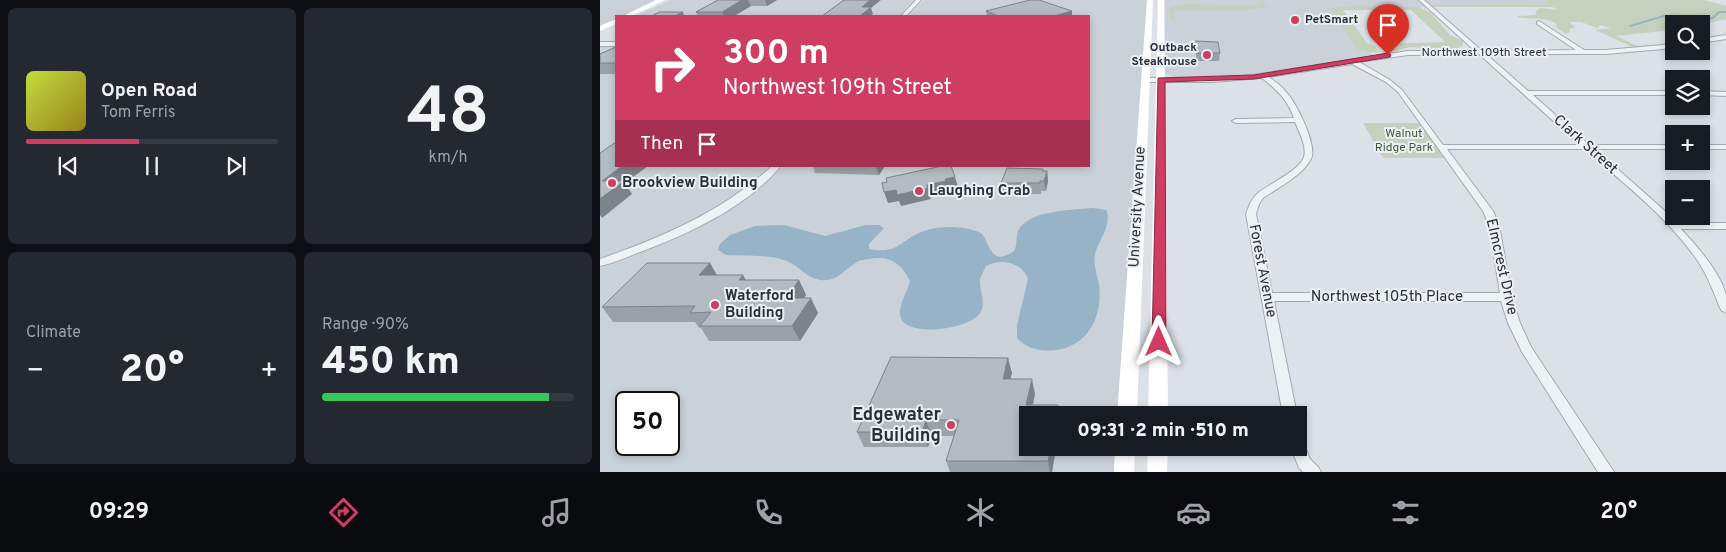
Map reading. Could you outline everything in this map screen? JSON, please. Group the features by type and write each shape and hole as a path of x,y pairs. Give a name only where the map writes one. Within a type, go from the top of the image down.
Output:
{"main road":[{"path":"629,15 662,0"},
{"name":"University Avenue","path":"1150,0 1154,80 1158,406"},
{"name":"University Avenue","path":"1128,406 1161,0"},
{"path":"600,29 615,22"},
{"path":"1124,472 1125,456"},
{"path":"1157,472 1158,456"}],"street":[{"path":"904,15 919,0"},
{"name":"Clark Street","path":"1422,0 1674,226 1699,256 1713,278 1726,308"},
{"path":"1539,23 1583,53"},
{"path":"1710,40 1726,37"},
{"path":"600,44 615,44"},
{"name":"Northwest 109th Street","path":"1154,80 1212,80 1264,76 1352,61 1408,54 1583,53 1640,51 1665,47"},
{"name":"Elmcrest Drive","path":"1352,61 1400,90 1488,211 1497,239 1506,297 1514,323 1526,349 1606,472"},
{"name":"Forest Avenue","path":"1264,76 1284,93 1294,109 1308,145 1308,157 1300,168 1260,196 1254,204 1252,214 1288,406"},
{"path":"1527,93 1665,93"},
{"path":"1710,93 1726,94"},
{"path":"1236,121 1299,120"},
{"path":"1443,147 1665,147"},
{"path":"1710,147 1726,147"},
{"path":"600,263 657,241 705,218 753,188 776,167"},
{"path":"1674,226 1726,226"},
{"name":"Northwest 105th Place","path":"1267,297 1506,297"},
{"path":"1302,456 1304,463 1312,472"}],"shaded area":[{"path":"600,0 662,0 629,15 615,15 615,22 600,29"},
{"path":"670,0 914,0 900,15 638,15"},
{"path":"924,0 1147,0 1119,406 1019,406 1019,456 1115,456 1114,472 600,472 600,268 665,243 704,224 750,196 783,167 1090,167 1090,15 909,15"},
{"path":"1165,0 1417,0 1425,7 1354,7 1340,10 1373,55 1250,75 1174,77 1165,73"},
{"path":"1426,0 1546,0 1549,4 1431,5"},
{"path":"600,46 615,46 615,167 768,167 744,189 700,216 648,241 600,258"}],"green space":[{"path":"1261,0 1268,7 1246,10 1176,10 1173,11 1176,20 1169,19 1171,17 1169,15 1171,13 1168,11 1170,7 1187,4 1252,6 1261,3"},
{"path":"1546,0 1703,0 1726,6 1726,19 1710,23 1710,15 1665,15 1665,31 1616,36 1642,48 1637,49 1595,30 1611,28 1600,25 1598,28 1581,22 1569,22 1575,27 1566,34 1556,27 1557,24 1552,22 1542,19 1517,17 1536,15 1535,12 1540,8 1559,10 1552,7 1434,7 1431,5 1549,4"},
{"path":"1355,6 1419,7 1431,13 1450,35 1463,41 1463,45 1452,50 1411,47 1389,51 1382,46 1383,44 1445,42 1411,10 1343,10 1367,43 1375,46 1379,52 1359,51 1331,10 1326,8"},
{"name":"Walnut Ridge Park","path":"1363,123 1420,123 1445,158 1383,158"}],"water":[{"path":"1093,208 1106,210 1108,215 1108,221 1095,258 1100,296 1099,307 1096,317 1085,336 1067,347 1056,350 1045,351 1035,349 1025,345 1017,338 1017,325 1028,279 1021,269 1010,263 998,262 986,266 980,280 983,305 980,313 974,319 951,327 923,329 912,327 903,322 900,310 910,281 903,269 894,261 882,258 860,260 836,277 820,280 811,277 787,261 765,256 726,255 718,250 720,244 730,235 755,226 784,225 825,236 866,225 879,225 884,228 869,244 869,249 892,249 926,230 958,227 981,233 992,252 1000,257 1014,251 1019,229 1032,218 1053,212"}],"building":[{"path":"718,0 742,0 722,12 696,12"},
{"path":"844,0 870,0 862,7 871,7 861,15 823,15"},
{"path":"1030,0 1039,0 1072,11 1058,15 996,15 986,11"},
{"path":"659,12 683,12 677,15 654,15"},
{"path":"1196,41 1218,42 1220,53 1196,53"},
{"path":"615,47 615,63 600,63 600,54"},
{"path":"615,143 615,167 621,167 602,181 624,181 600,199 600,153"},
{"path":"937,167 951,167 955,177 927,185 928,188 897,195 896,190 884,192 882,183 887,182 886,178"},
{"path":"1007,168 1043,169 1042,171 1047,171 1044,181 1040,181 1040,183 1001,183"},
{"name":"Waterford Building","path":"647,263 710,263 699,275 743,275 739,280 799,280 786,298 811,298 792,326 700,326 711,312 690,313 695,306 602,307"},
{"name":"Edgewater Building","path":"891,357 1008,358 1003,379 1032,379 1026,405 1058,405 1019,406 1019,456 1049,456 1048,461 946,461 959,420 926,420 922,432 857,432"}],"waterway":[{"path":"1630,26 1664,16 1713,18 1719,12 1726,12"}],"place":[{"name":"PetSmart","path":"1295,20"},
{"name":"Outback Steakhouse","path":"1207,55"},
{"name":"Brookview Building","path":"612,183"},
{"name":"Laughing Crab","path":"919,191"},
{"name":"Waterford Building","path":"715,305"},
{"name":"Edgewater Building","path":"951,425"}],"route":[{"path":"1159,342 1161,80 1212,80 1264,76 1388,55"}]}
